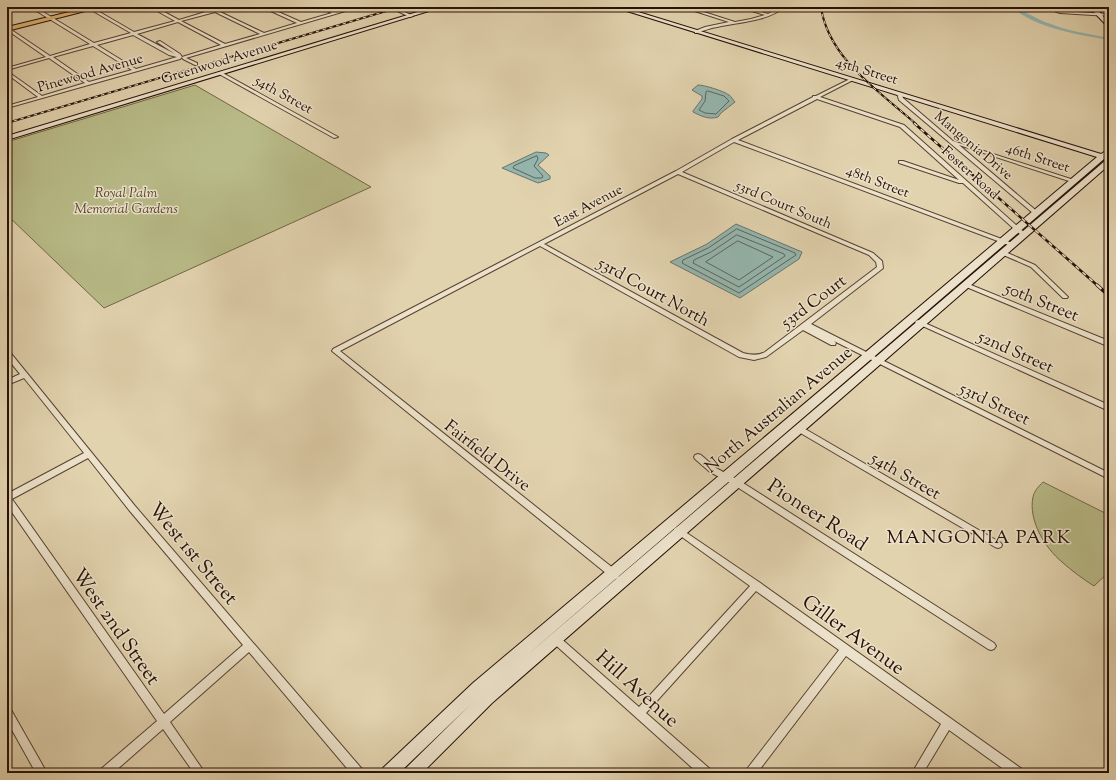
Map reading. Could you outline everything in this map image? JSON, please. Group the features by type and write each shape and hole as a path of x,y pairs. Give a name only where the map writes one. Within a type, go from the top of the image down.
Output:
{"main road":[{"path":"7,28 94,7"},
{"name":"Greenwood Avenue","path":"7,138 439,7"},
{"name":"45th Street","path":"617,7 1108,156"},
{"name":"45th Street","path":"627,7 698,31 899,94 1108,156"},
{"path":"1092,7 1109,26"},
{"path":"1098,7 1107,15 1109,19"},
{"name":"North Australian Avenue","path":"476,699 551,635 622,582 681,532 800,429 873,359 912,319 975,271 1013,245 1036,213 1074,181 1108,156"},
{"name":"North Australian Avenue","path":"551,635 612,573 726,476 873,359 922,323 966,285 975,271 1004,241 1021,232 1108,156"},
{"path":"388,773 476,699"},
{"path":"411,773 476,699"}],"street":[{"path":"32,7 135,70"},
{"path":"94,7 141,31 177,52 182,57"},
{"path":"94,7 132,34 170,54 182,57 196,64"},
{"path":"152,7 224,45"},
{"path":"208,7 263,34"},
{"path":"7,69 227,7"},
{"path":"264,7 300,23"},
{"path":"320,7 335,13"},
{"name":"Pinewood Avenue","path":"7,107 358,7"},
{"path":"391,7 411,16"},
{"path":"684,7 737,24"},
{"path":"741,7 768,15"},
{"path":"698,31 737,24 768,15 783,7"},
{"path":"1045,7 1060,12 1107,15"},
{"path":"7,28 89,84"},
{"path":"7,72 41,97"},
{"name":"54th Street","path":"220,73 336,137"},
{"name":"East Avenue","path":"335,351 678,172 815,97 852,79"},
{"name":"Mangonia Drive","path":"899,94 901,99 1036,213"},
{"name":"Foster Road","path":"815,97 902,126 1021,232"},
{"name":"48th Street","path":"734,140 1013,245"},
{"name":"46th Street","path":"949,140 1074,181"},
{"path":"901,162 965,183"},
{"name":"53rd Court South","path":"678,172 868,253 880,261"},
{"name":"53rd Court North","path":"540,244 741,355 756,358"},
{"path":"1003,253 1032,266 1065,297"},
{"name":"53rd Court","path":"756,358 767,354 878,270 881,266 880,261"},
{"name":"50th Street","path":"966,285 1107,343"},
{"name":"52nd Street","path":"912,319 1109,408"},
{"name":"53rd Street","path":"805,325 853,352 873,359 1109,476"},
{"name":"Fairfield Drive","path":"335,351 622,582"},
{"name":"West 1st Street","path":"7,353 132,508 358,773"},
{"path":"7,383 25,375"},
{"name":"54th Street","path":"800,429 998,545"},
{"path":"7,498 89,454"},
{"name":"Pioneer Road","path":"726,476 991,646"},
{"name":"West 2nd Street","path":"7,498 92,623 200,773"},
{"name":"Giller Avenue","path":"670,524 1018,773"},
{"path":"639,714 756,585"},
{"name":"Hill Avenue","path":"551,635 706,773"},
{"path":"105,773 249,646"},
{"path":"751,773 845,650"},
{"path":"7,711 42,773"},
{"path":"917,773 948,723"}],"green space":[{"name":"Royal Palm Memorial Gardens","path":"195,85 371,187 104,308 7,215 7,142"},
{"path":"1043,482 1109,515 1109,572 1094,586 1074,572 1056,556 1039,533 1035,524 1032,506 1034,493"}],"water":[{"path":"698,85 723,92 730,96 735,102 718,117 708,118 699,115 693,111 702,99 702,96 692,90"},
{"path":"536,152 546,153 549,155 538,165 550,176 550,179 538,183 502,168"},
{"path":"736,224 802,252 799,259 740,298 670,262 707,244"}],"waterway":[{"path":"1013,7 1035,20 1072,32 1109,39"}],"railway":[{"path":"7,123 400,7"},
{"path":"821,7 826,25 844,58 872,86 916,124"},
{"path":"914,123 1098,286"},
{"path":"1097,285 1109,296"}],"district":[{"name":"MANGONIA PARK","path":"979,536"}]}
